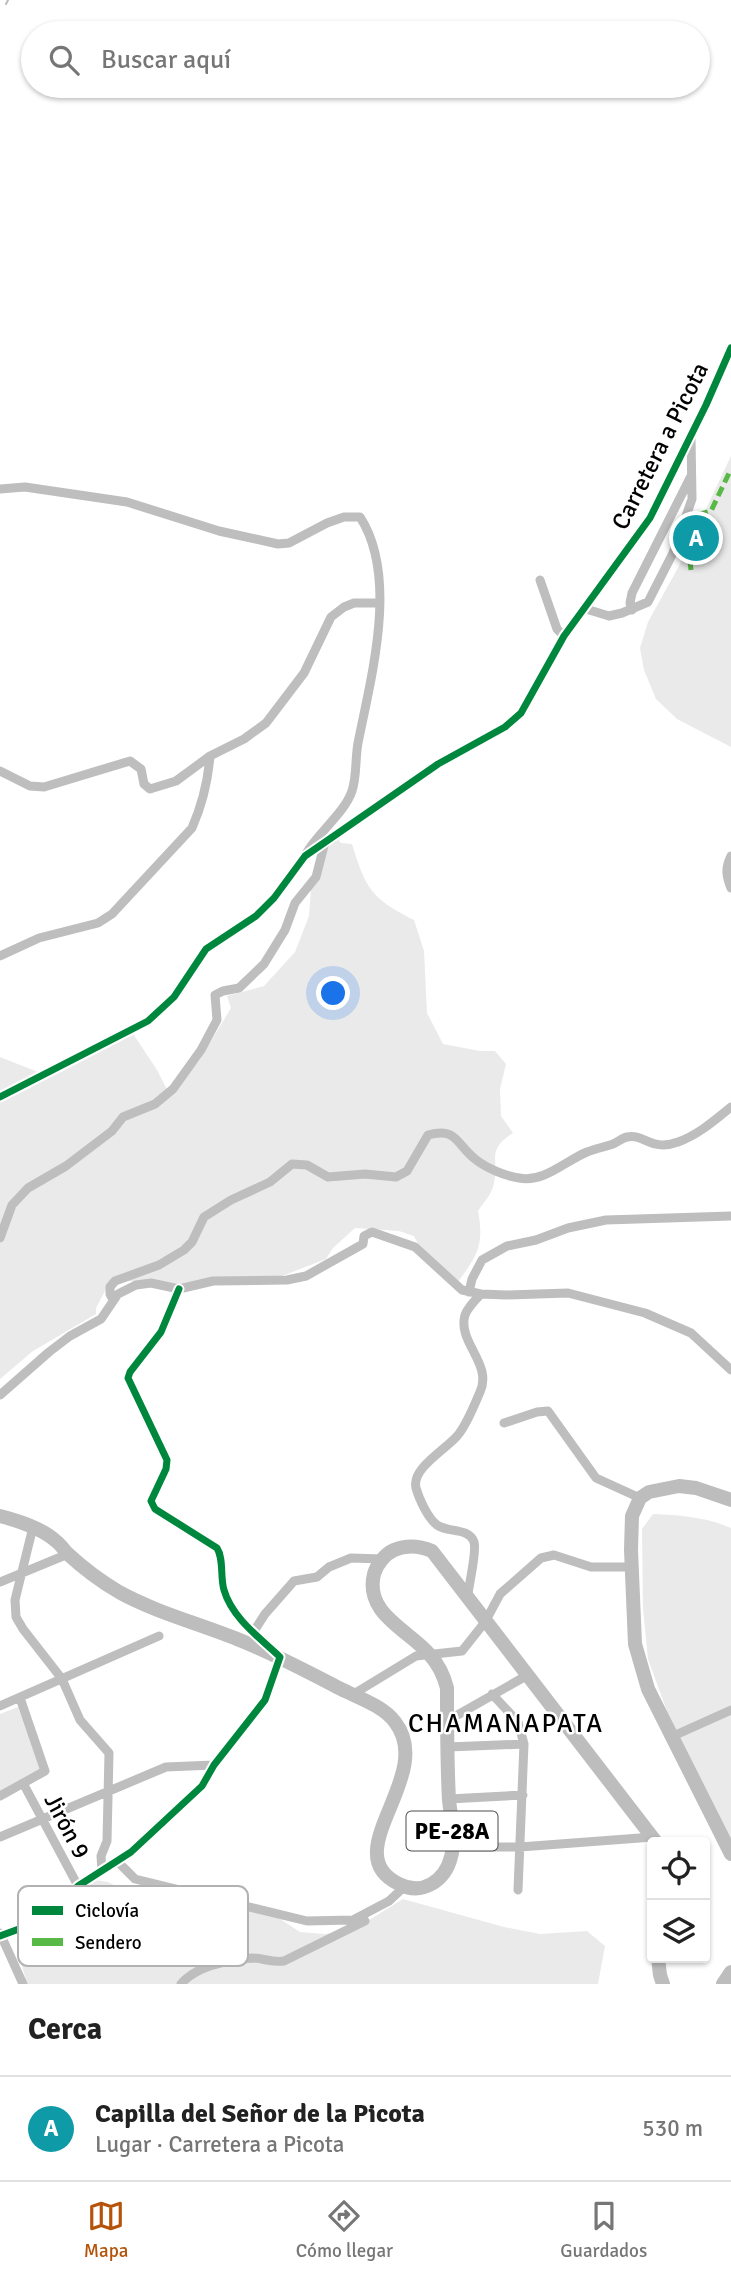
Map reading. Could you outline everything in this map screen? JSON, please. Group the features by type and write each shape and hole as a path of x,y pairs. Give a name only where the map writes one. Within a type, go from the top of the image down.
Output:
{"highway":[{"path":"731,1500 696,1488 679,1486 649,1492 640,1498 632,1516 635,1644 648,1689 731,1854"},
{"name":"PE-28A","path":"0,1516 33,1527 56,1541 68,1554 117,1591 280,1657 388,1715 401,1732 406,1759 405,1773 381,1830 376,1856 382,1872 389,1880 404,1887 425,1887 436,1883 447,1868 453,1847 447,1747 447,1688 445,1678 430,1654 382,1611 375,1600 373,1577 382,1559"},
{"path":"382,1559 405,1547 432,1550 653,1837"},
{"path":"659,1963 663,1984"},
{"path":"723,1984 731,1972"}],"street":[{"name":"Carretera a Picota","path":"0,1097 148,1021 174,997 206,949 256,916 274,898 304,856 438,764 505,727 521,713 564,636 650,518 731,348"},
{"path":"586,609 609,616 632,610 648,602 673,553 692,499 691,435"},
{"path":"632,610 629,603 632,593 692,475"},
{"path":"0,489 25,487 65,491 127,502 219,531 278,544 289,543 344,517 360,517 370,534 380,592 377,648 357,750 352,791 346,803 304,856"},
{"path":"540,580 555,623 564,636"},
{"path":"0,771 30,786 44,787 130,761 141,769 144,784 150,789 176,781 210,756 267,723 304,673 331,617 354,603 379,603"},
{"path":"0,956 39,938 98,923 112,914 192,828 209,774 210,756"},
{"path":"0,1238 12,1205 27,1188 66,1166 112,1131 122,1117 164,1097 182,1079 217,1020 215,995 239,988 264,964 285,930 295,903 316,877 325,842"},
{"path":"731,856 726,875 731,888"},
{"path":"113,1300 110,1287 115,1281 159,1265 184,1250 192,1242 204,1217 231,1200 270,1182 292,1164 307,1165 328,1177 365,1174 396,1177 407,1171 428,1135 437,1132 449,1133 459,1140 467,1152 486,1166 513,1177 531,1179 586,1152 627,1137 665,1146 688,1139 731,1107"},
{"path":"469,1292 472,1279 482,1260 507,1246 536,1240 568,1228 606,1220 731,1216"},
{"path":"0,1395 70,1336 101,1319 118,1294 136,1285 151,1283 178,1289 213,1282 258,1282 306,1276 354,1250 363,1244 364,1236 372,1232 415,1247 452,1282 469,1292 568,1293 645,1313 691,1334 731,1370"},
{"path":"78,1886 118,1862 202,1786 214,1765 265,1700 280,1657 234,1612 221,1580 220,1551 155,1509 151,1501 166,1469 167,1460 130,1384 129,1374 161,1332 178,1289"},
{"path":"468,1595 474,1543 465,1532 443,1529 431,1520 415,1482 430,1460 459,1434 482,1389 481,1365 464,1326 469,1307 481,1294"},
{"path":"504,1423 548,1411 596,1478 640,1498"},
{"path":"33,1527 15,1600 16,1617 62,1679 80,1720 109,1753 111,1766 107,1841 101,1856 102,1871"},
{"path":"0,1581 68,1554"},
{"path":"352,1695 416,1656 462,1651 485,1622 500,1594 541,1558 554,1555 591,1567 632,1567"},
{"path":"254,1631 294,1581 317,1577 329,1567 351,1558 382,1559"},
{"path":"0,1706 159,1636"},
{"path":"447,1721 526,1675"},
{"path":"492,1694 518,1722 524,1744 518,1890"},
{"path":"0,1796 45,1771 20,1698"},
{"path":"671,1737 731,1710"},
{"path":"447,1747 524,1744"},
{"path":"0,1837 166,1767 214,1765"},
{"name":"Jirón 9","path":"23,1783 78,1886"},
{"path":"449,1799 523,1796"},
{"path":"453,1847 520,1847 647,1840"},
{"path":"118,1862 135,1880 160,1886"},
{"path":"248,1907 307,1921 353,1920 389,1901 404,1887"},
{"path":"248,1959 277,1963 284,1961 366,1920 373,1909"},
{"path":"18,1928 0,1934 23,1984"},
{"path":"180,1984 192,1973 217,1966"}],"shaded area":[{"path":"731,456 731,747 677,719 656,699 644,670 640,648 648,622 679,566"},
{"path":"335,836 341,843 352,844 372,891 388,905 414,920 424,951 427,1013 443,1044 495,1051 506,1064 500,1089 501,1116 513,1133 504,1139 496,1151 493,1187 478,1211 479,1243 468,1267 455,1286 425,1258 414,1236 399,1231 355,1228 333,1248 326,1259 282,1276 173,1288 123,1280 106,1289 96,1308 96,1314 33,1351 0,1379 0,1057 43,1074 130,1029 170,1095 199,1061 231,1008 227,996 264,986 295,952 309,916 311,889 325,842"},
{"path":"653,1514 693,1517 731,1528 731,1842 672,1725 648,1659 643,1608 642,1529"},
{"path":"18,1707 44,1771 0,1794 0,1714"},
{"path":"95,1880 116,1886 88,1886"},
{"path":"403,1899 504,1927 540,1934 587,1931 605,1946 598,1984 27,1984 22,1966 248,1966 248,1911 268,1911 300,1932 325,1934 353,1930"}],"waterway":[{"path":"6,4 8,0"}],"marked path":[{"path":"691,570 688,536 693,516 711,511 731,469"}],"cycle path":[{"path":"0,1097 148,1021 174,997 206,949 256,916 274,898 305,856 438,764 505,727 521,713 564,636 650,518 731,348"},
{"path":"78,1886 131,1852 202,1786 214,1765 265,1700 280,1657 233,1610 224,1590 217,1548 155,1509 151,1501 166,1469 167,1460 128,1378 161,1332 179,1289"},
{"path":"0,1936 18,1929"}],"place":[{"name":"Capilla del Señor de la Picota","path":"696,538"}],"district":[{"name":"CHAMANAPATA","path":"506,1724"}]}
